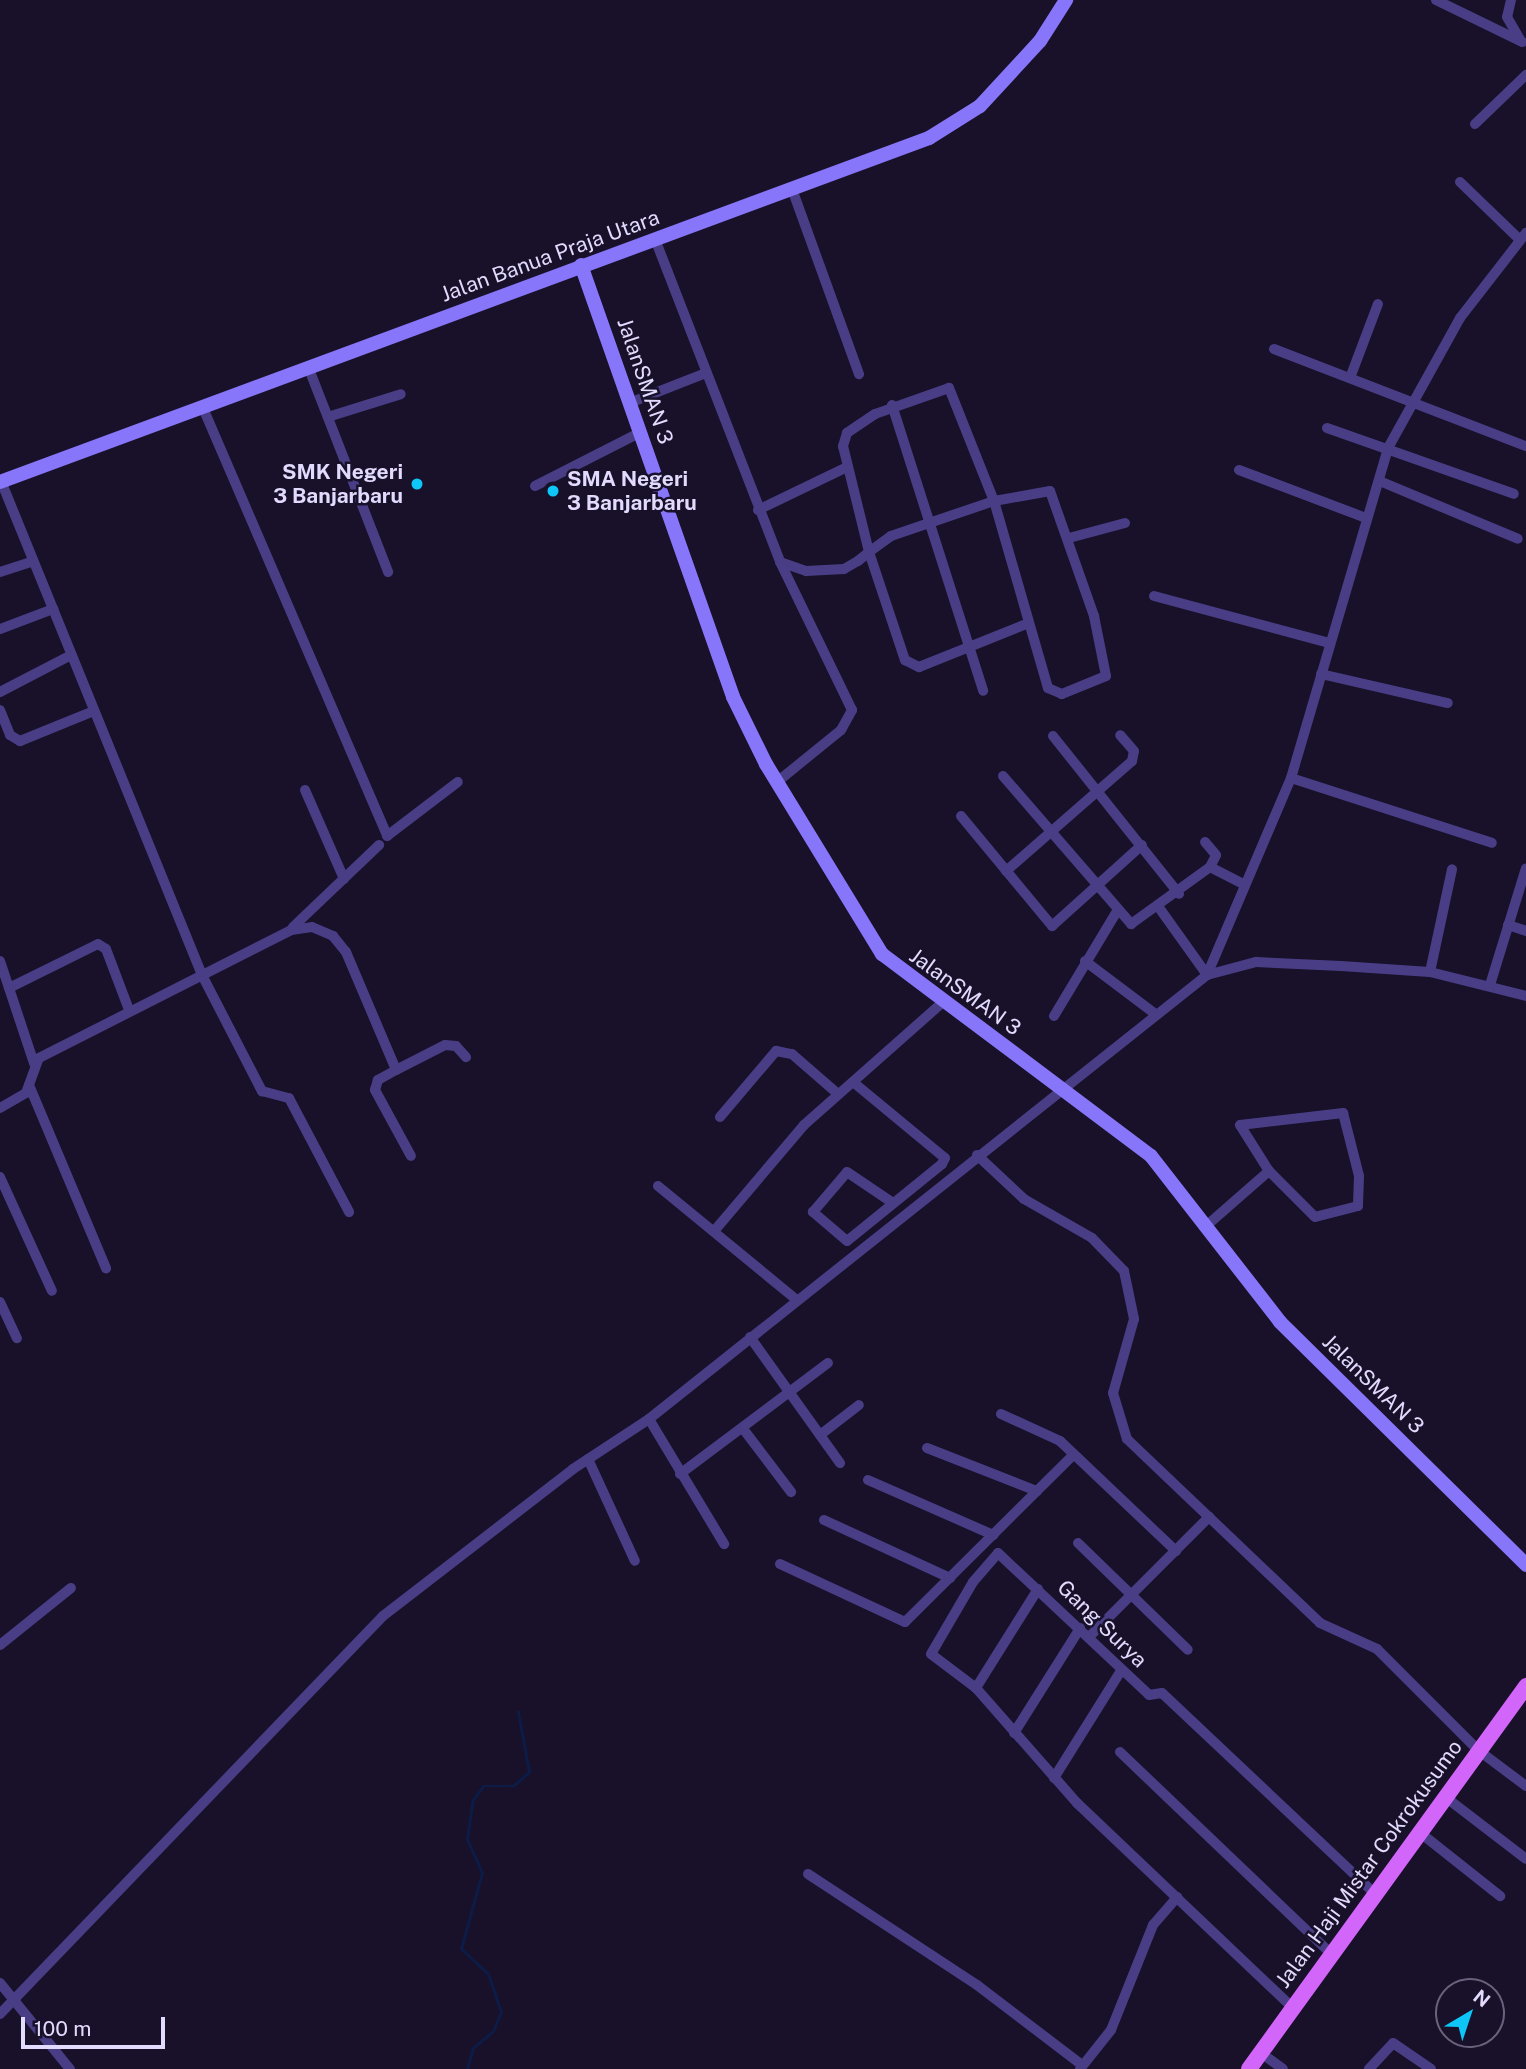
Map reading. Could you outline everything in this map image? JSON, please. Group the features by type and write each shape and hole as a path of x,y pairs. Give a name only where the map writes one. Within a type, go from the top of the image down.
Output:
{"main road":[{"name":"Jalan Haji Mistar Cokrokusumo","path":"1249,2069 1329,1952 1444,1796 1479,1750 1520,1705 1526,1686"}],"street":[{"name":"Jalan Banua Praja Utara","path":"1,481 792,189 957,122 1040,41 1066,0"},
{"path":"1436,0 1524,43"},
{"path":"1511,0 1507,17 1524,43"},
{"path":"1475,124 1526,75"},
{"path":"1208,975 1291,778 1366,518 1382,482 1388,448 1461,318 1523,236 1460,182"},
{"path":"792,189 859,374"},
{"path":"655,239 758,510 780,562 852,710 841,730 777,782"},
{"name":"JalanSMAN 3","path":"581,265 632,402 733,696 777,782 882,954 1151,1156 1280,1322 1526,1565"},
{"path":"1350,378 1378,304"},
{"path":"1273,349 1526,446"},
{"path":"309,369 331,416 388,572"},
{"path":"632,402 706,373"},
{"path":"780,562 828,573 869,551 891,536 993,501 1050,491 1069,538 1106,676 1052,692 993,501 954,392 944,387 892,405 846,433 848,467 869,551 908,665 1029,623"},
{"path":"331,416 401,394"},
{"path":"892,405 983,691"},
{"path":"203,408 387,835 458,782"},
{"path":"1327,428 1514,495"},
{"path":"535,486 641,432"},
{"path":"758,510 848,467"},
{"path":"1239,470 1366,518"},
{"path":"1,481 202,975 262,1091 289,1098 349,1212"},
{"path":"1382,482 1518,539"},
{"path":"1069,538 1125,523"},
{"path":"0,572 33,561"},
{"path":"1154,596 1330,643"},
{"path":"0,629 53,609"},
{"path":"0,692 71,655"},
{"path":"1321,674 1448,703"},
{"path":"0,710 10,735 20,741 94,711"},
{"path":"1006,871 1135,757 1120,735"},
{"path":"1053,736 1179,894"},
{"path":"1003,776 1116,913 1131,925 1160,909 1210,867 1216,855 1205,842"},
{"path":"1291,778 1492,843"},
{"path":"305,790 344,879"},
{"path":"961,816 1052,926 1142,845"},
{"path":"34,1063 129,1010 291,930 379,845"},
{"path":"1210,867 1245,885"},
{"path":"1430,972 1452,869"},
{"path":"1490,985 1525,873"},
{"path":"1160,909 1208,975"},
{"path":"1054,1016 1116,913"},
{"path":"1508,925 1526,931"},
{"path":"291,930 318,928 338,940 396,1070"},
{"path":"9,989 98,944 106,949 129,1010"},
{"path":"0,961 34,1063 29,1086 106,1268"},
{"path":"1085,961 1154,1013"},
{"path":"0,2014 15,2002 383,1616 588,1459 649,1419 1154,1013 1208,975 1256,962 1430,972 1526,996"},
{"path":"715,1230 838,1094 943,1002"},
{"path":"411,1156 375,1090 378,1080 444,1045 456,1046 466,1057"},
{"path":"720,1117 776,1051 792,1055 838,1094"},
{"path":"853,1082 944,1158 893,1203 848,1241 813,1212 847,1172 893,1203"},
{"path":"0,1108 29,1086"},
{"path":"1343,1113 1359,1177 1358,1206 1315,1217 1269,1171 1241,1122 1343,1113"},
{"path":"977,1155 1024,1199 1092,1238 1124,1271 1134,1319 1115,1380 1120,1429 1320,1623 1384,1655 1479,1750 1526,1786"},
{"path":"1205,1227 1269,1171"},
{"path":"0,1177 52,1291"},
{"path":"658,1186 715,1230 797,1300"},
{"path":"0,1302 17,1338"},
{"path":"750,1337 840,1463"},
{"path":"680,1474 744,1430 789,1391 828,1363"},
{"path":"820,1435 859,1405"},
{"path":"1001,1414 1060,1441 1176,1551"},
{"path":"649,1419 724,1544"},
{"path":"744,1430 791,1492"},
{"path":"927,1448 1037,1491"},
{"path":"780,1564 905,1622 1073,1455"},
{"path":"588,1459 635,1561"},
{"name":"Gang Surya","path":"869,1480 990,1538 998,1553 1149,1695 1162,1693 1374,1893"},
{"path":"1089,1637 1209,1517"},
{"path":"824,1520 950,1578"},
{"path":"1077,1543 1188,1650"},
{"path":"998,1553 972,1582 933,1650 940,1665 976,1688 1054,1778 1291,2006"},
{"path":"0,1645 71,1588"},
{"path":"976,1688 1038,1589"},
{"path":"1014,1733 1080,1628"},
{"path":"1054,1778 1122,1669"},
{"path":"1120,1752 1329,1952"},
{"path":"1444,1796 1526,1859"},
{"path":"1418,1831 1500,1896"},
{"path":"808,1874 977,1985 1081,2067 1111,2030 1153,1925 1177,1897"},
{"path":"0,1983 70,2069"},
{"path":"1369,2069 1393,2043 1431,2069"},
{"path":"1261,2053 1283,2069"}],"waterway":[{"path":"467,2069 473,2048 493,2031 501,2012 488,1974 461,1949 482,1873 467,1839 469,1824 473,1800 483,1786 513,1786 529,1772 518,1712"}],"place":[{"name":"SMK Negeri 3 Banjarbaru","path":"417,484"},
{"name":"SMA Negeri 3 Banjarbaru","path":"553,491"}]}
